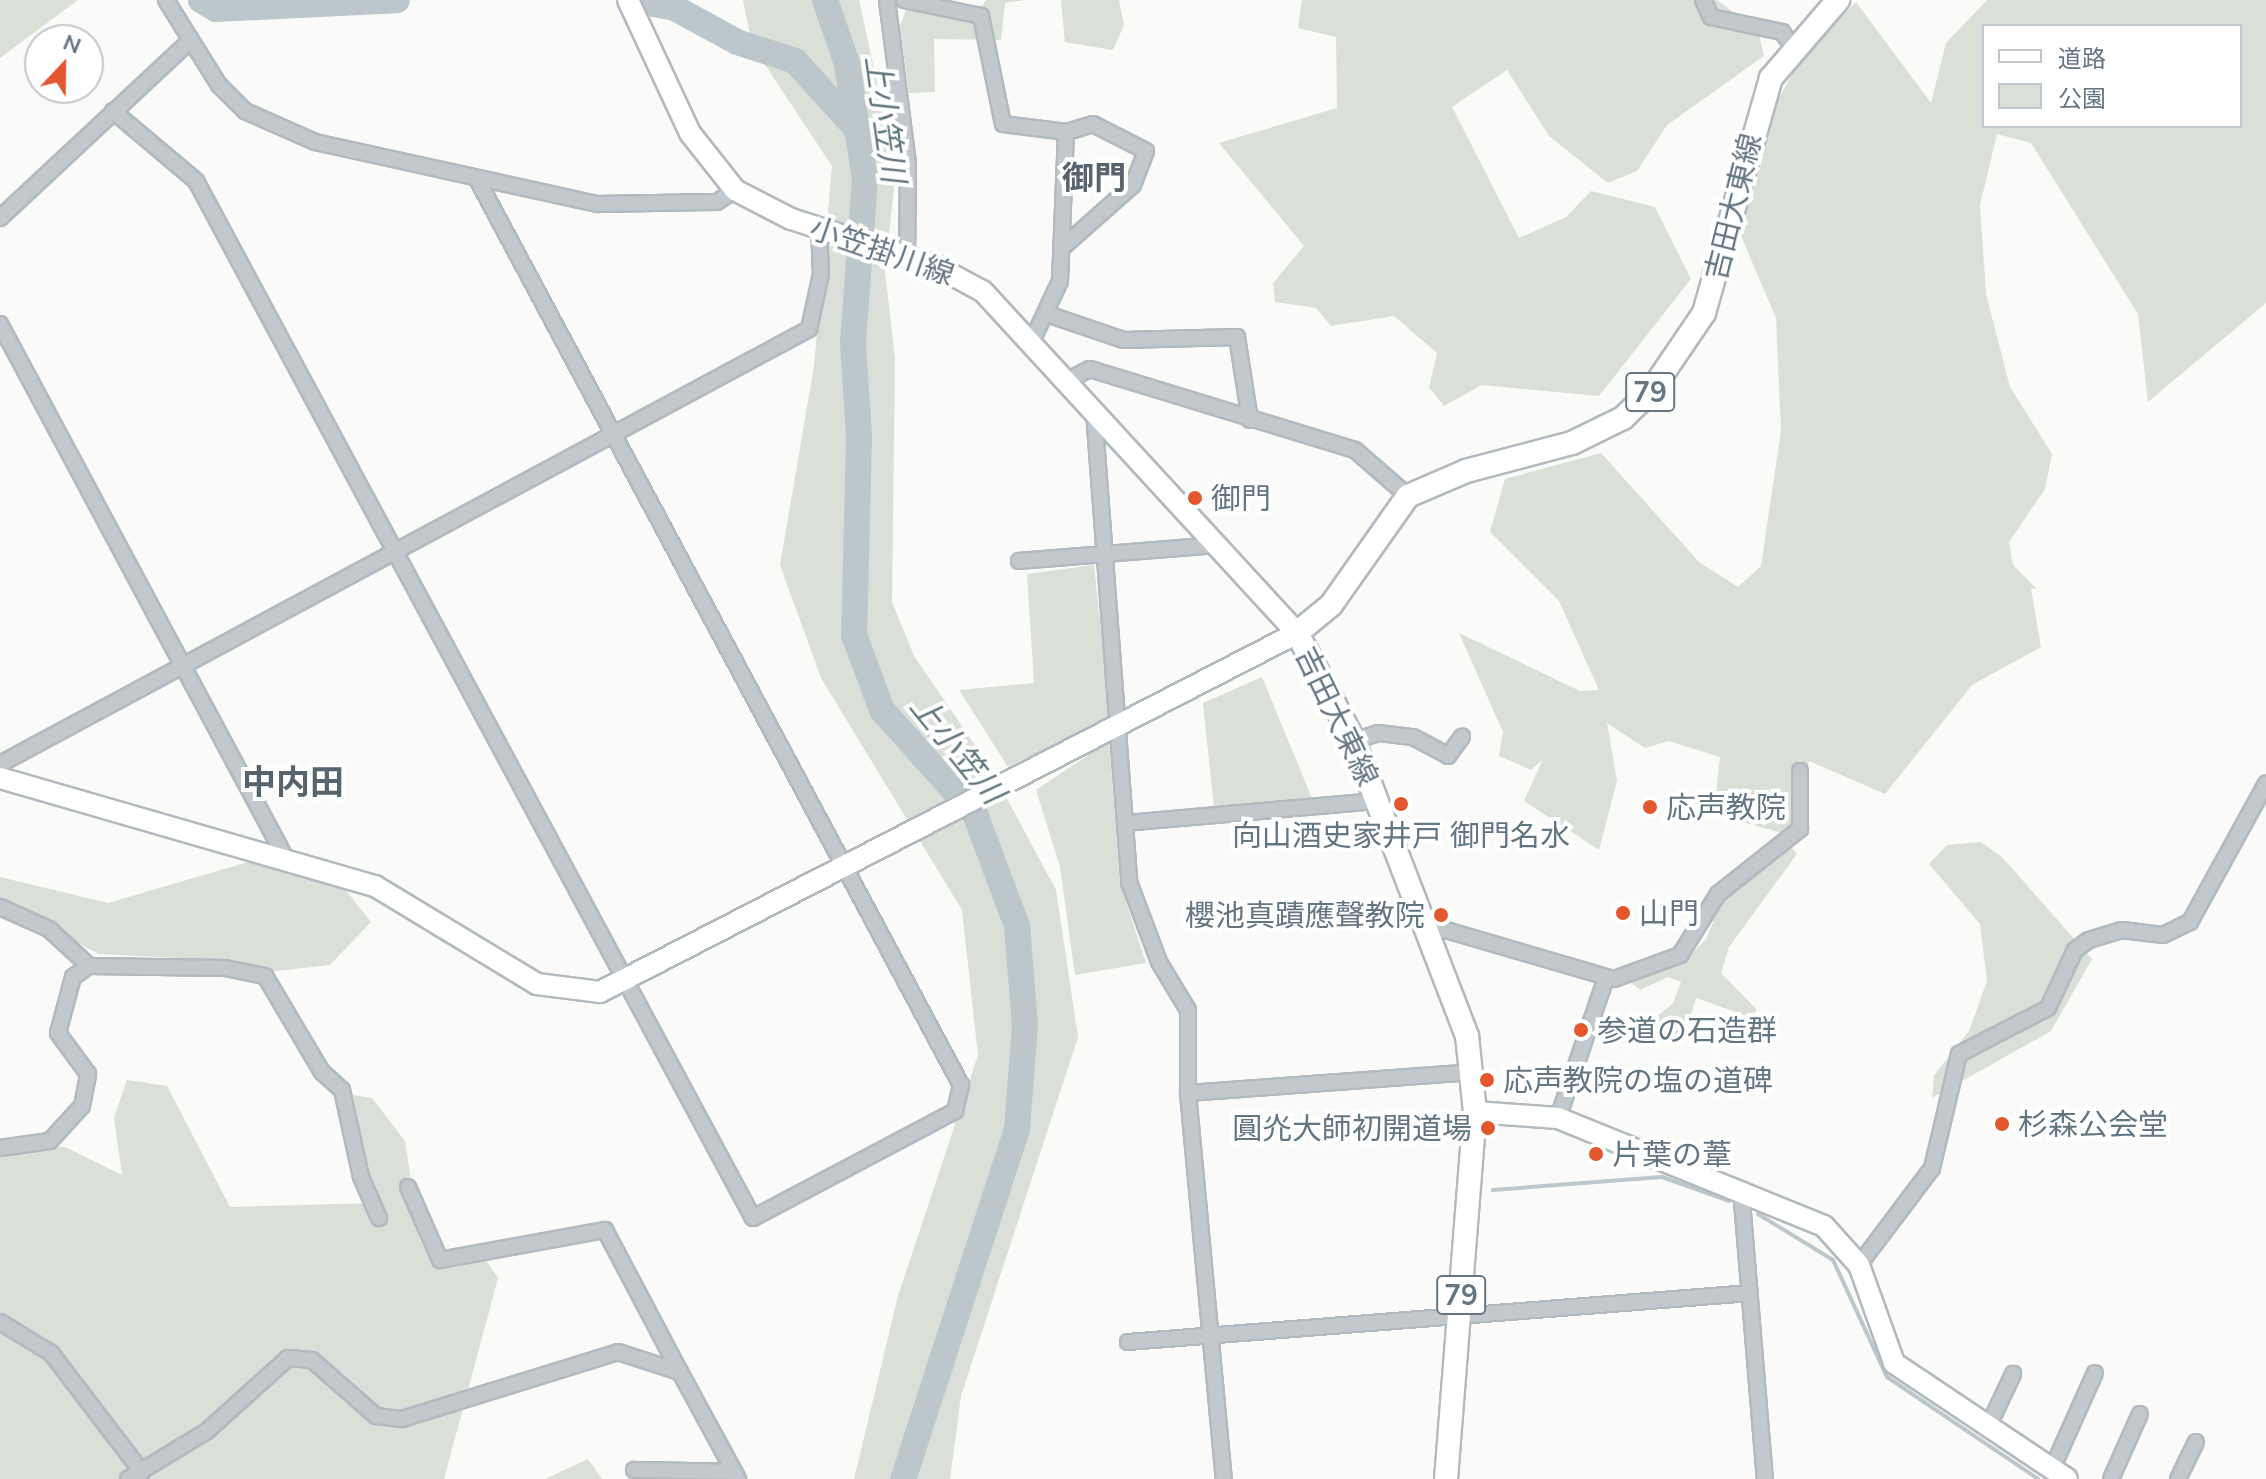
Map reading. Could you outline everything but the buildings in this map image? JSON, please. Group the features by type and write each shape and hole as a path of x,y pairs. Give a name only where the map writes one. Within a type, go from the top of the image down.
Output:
{"main road":[{"name":"吉田大東線","path":"1446,1479 1475,1112 1472,1072 1463,1021 1378,801 1354,741 1297,633 1331,605 1408,496 1454,475 1572,443 1623,418 1651,391 1704,313 1758,108 1793,47 1838,0"}],"street":[{"path":"166,0 219,85 275,128 477,179 598,204 717,202 735,190"},
{"name":"小笠掛川線","path":"628,0 696,144 735,190 824,231 901,252 982,291 1070,379 1297,633"},
{"path":"887,0 908,165 901,252"},
{"path":"904,0 981,16 1003,124 1066,132 1093,124 1146,151 1133,185 1064,246"},
{"path":"1703,0 1711,17 1782,32 1793,47"},
{"path":"0,218 190,41"},
{"path":"113,111 196,181 753,1218 955,1111 961,1085 477,179"},
{"path":"1033,339 1050,315 1064,246 1066,132"},
{"path":"0,764 809,329 821,274 824,231"},
{"path":"1050,315 1124,340 1237,337 1250,420"},
{"path":"0,324 180,666 284,855"},
{"path":"1070,379 1090,369 1355,450 1408,496"},
{"path":"1094,406 1100,556 1129,882 1159,962 1188,1010 1188,1093 1224,1479"},
{"path":"1019,561 1219,545"},
{"path":"0,778 284,855 375,886 537,984 572,993 625,982 1005,778 1115,723 1215,680 1297,633"},
{"path":"1354,741 1379,733 1413,737 1448,756 1462,737"},
{"path":"1430,933 1446,930 1606,978 1691,946 1718,894 1800,829 1800,771"},
{"path":"1859,1265 1932,1168 1959,1054 2048,1008 2075,950 2089,940 2122,930 2163,935 2190,922 2266,784"},
{"path":"1125,823 1378,801"},
{"path":"0,907 49,929 89,966"},
{"path":"0,1148 50,1141 82,1106 88,1074 58,1033 58,1016 73,977 89,966 225,968 265,976 322,1072 342,1090 361,1177 379,1218"},
{"path":"1558,1118 1606,978"},
{"path":"1188,1093 1472,1072"},
{"path":"1475,1112 1558,1118 1741,1189 1824,1226 1859,1265 1894,1363 2059,1474 2095,1373"},
{"path":"408,1187 440,1260 605,1230 736,1476"},
{"path":"1741,1189 1765,1479"},
{"path":"1128,1342 1750,1293"},
{"path":"0,1322 51,1353 142,1472"},
{"path":"128,1479 207,1431 288,1358 312,1360 376,1416 402,1419 608,1354 639,1355 680,1372"},
{"path":"1988,1427 2013,1374"},
{"path":"2111,1479 2140,1414"},
{"path":"2178,1479 2196,1442"},
{"path":"634,1470 736,1476"}],"green space":[{"path":"0,0 78,0 46,24 24,24 24,40 0,58"},
{"path":"743,0 859,0 896,170 885,272 895,359 892,602 914,656 990,767 1056,890 1078,1037 961,1396 950,1479 854,1479 898,1296 978,1055 962,910 821,678 780,565 814,366 832,166 752,45"},
{"path":"986,0 1025,0 1005,3 1001,40 934,39 935,92 909,93 900,27 907,7 976,15"},
{"path":"1061,0 1119,0 1124,25 1113,50 1065,42"},
{"path":"1302,0 1717,0 1758,31 1764,56 1667,125 1637,171 1608,183 1549,136 1507,70 1452,107 1519,238 1566,217 1591,191 1655,207 1691,279 1599,396 1482,385 1444,406 1429,387 1437,353 1394,316 1331,326 1316,308 1275,302 1273,283 1304,246 1219,143 1337,108 1336,37 1298,28"},
{"path":"1987,0 2266,0 2266,303 2148,402 2138,314 2031,143 1997,134 1980,205 1986,294 2010,387 2052,454 2045,489 2009,542 2013,565 2037,589 2031,588 2041,647 1972,685 1885,794 1809,761 1792,836 1714,814 1720,757 1669,741 1645,748 1607,723 1617,781 1599,850 1524,801 1543,759 1531,770 1499,756 1503,732 1459,633 1580,691 1599,690 1559,601 1490,532 1505,479 1601,453 1699,562 1738,587 1761,566 1781,431 1776,318 1739,231 1765,124 1798,63 1856,2 1931,103 1946,43"},
{"path":"1094,565 1110,717 1008,767 959,690 1034,683 1027,574"},
{"path":"1262,677 1313,801 1214,808 1203,703"},
{"path":"1109,741 1120,884 1146,963 1075,975 1060,867 1036,790"},
{"path":"1981,842 2002,857 2092,959 2051,1031 1932,1098 1934,1075 1969,1031 1987,981 1980,924 1929,864 1947,845"},
{"path":"1789,844 1797,854 1729,947 1721,973 1757,1010 1750,1017 1696,998 1684,1037 1663,1036 1655,1018 1673,1003 1681,982 1668,977 1640,990 1627,979 1687,959 1706,939 1721,903"},
{"path":"262,858 340,883 371,922 330,965 267,972 234,961 99,954 0,902 0,877 108,903"},
{"path":"127,1080 167,1086 230,1207 374,1203 353,1095 372,1098 405,1141 420,1240 432,1263 453,1268 486,1260 498,1278 444,1479 0,1479 0,1147 65,1147 122,1175 114,1118"},
{"path":"588,1459 602,1479 545,1479"}],"waterway":[{"path":"201,0 216,9 397,0"},
{"path":"632,0 675,8 737,42 795,61 856,128"},
{"name":"上小笠川","path":"825,0 847,64 865,179 853,343 859,437 854,635 882,710 975,814 1017,926 1025,1025 1017,1129 903,1479"},
{"path":"1493,1190 1662,1177 1729,1201"},
{"path":"1758,1214 1833,1260 1887,1377 2038,1479"}],"place":[{"name":"御門","path":"1195,498"},
{"name":"向山酒史家井戸 御門名水","path":"1401,804"},
{"name":"応声教院","path":"1650,807"},
{"name":"山門","path":"1623,913"},
{"name":"櫻池真蹟應聲教院","path":"1441,915"},
{"name":"参道の石造群","path":"1581,1030"},
{"name":"応声教院の塩の道碑","path":"1487,1080"},
{"name":"杉森公会堂","path":"2002,1124"},
{"name":"圓灮大師初開道場","path":"1488,1128"},
{"name":"片葉の葦","path":"1596,1154"}],"district":[{"name":"御門","path":"1094,177"},
{"name":"中内田","path":"293,782"}]}
